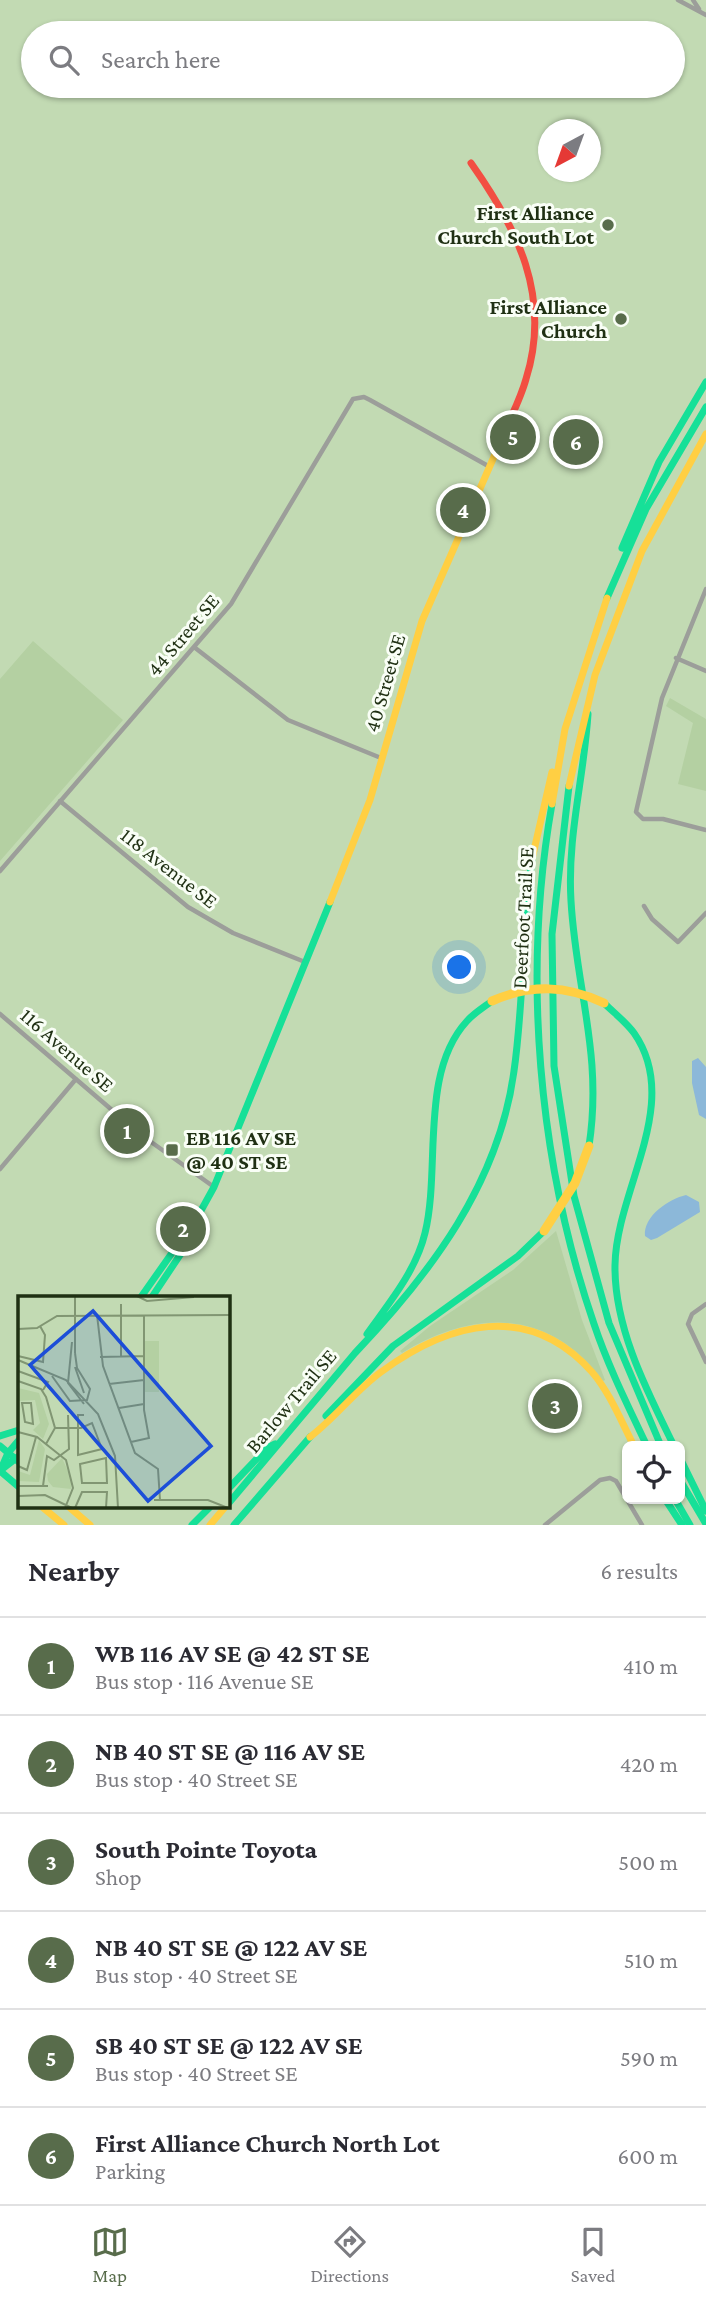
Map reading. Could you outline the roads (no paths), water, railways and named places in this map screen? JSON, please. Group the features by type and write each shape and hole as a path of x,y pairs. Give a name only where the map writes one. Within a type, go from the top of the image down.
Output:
{"main road":[{"name":"40 Street SE","path":"142,1296 198,1216 214,1187 370,800 422,621 527,377 536,317 528,265 516,234 471,163"},
{"path":"607,599 631,521 682,420 706,382"},
{"name":"Deerfoot Trail SE","path":"645,1441 590,1313 558,1196 545,1118 538,1045 536,952 545,835 564,737 584,664 630,543 669,467 706,407"},
{"name":"Deerfoot Trail SE","path":"659,1441 626,1370 595,1280 568,1176 555,1081 549,983 554,879 563,808 588,698 633,570 664,506 706,434"},
{"path":"310,1437 345,1394 393,1346 518,1255 544,1231 575,1183 589,1146 597,1076 594,1039 573,934 570,875 574,810 587,740 588,698"},
{"path":"355,1353 381,1326 456,1225 484,1177 504,1127 514,1073 525,902 544,795 564,737"},
{"path":"355,1353 411,1269 421,1247 432,1200 441,1075 449,1049 461,1030 492,1001 516,991 545,987 580,992 604,1003 621,1016 640,1039 653,1069 656,1103 652,1125 621,1211 615,1268 629,1335 672,1441"},
{"name":"40 Street SE","path":"153,1296 190,1240 198,1216"},
{"path":"310,1437 368,1382 417,1347 447,1332 499,1324 522,1327 545,1335 582,1362 599,1381 631,1441"},
{"name":"Barlow Trail SE","path":"229,1503 355,1353"},
{"path":"0,1436 18,1430"},
{"name":"Barlow Trail SE","path":"234,1525 310,1437"},
{"path":"229,1488 267,1448 278,1443"},
{"path":"0,1446 16,1458 0,1471 18,1486"},
{"path":"685,1468 706,1511"},
{"path":"685,1488 706,1524"},
{"path":"668,1504 682,1525"},
{"path":"678,1504 690,1525"},
{"path":"42,1507 64,1525"},
{"path":"69,1507 90,1525"},
{"path":"192,1525 210,1507"},
{"name":"Barlow Trail SE","path":"210,1525 225,1507"}],"street":[{"path":"678,0 699,9"},
{"path":"693,0 706,15"},
{"name":"44 Street SE","path":"0,870 231,604 348,405 358,397 370,400 490,467"},
{"path":"706,589 677,658 654,727 636,811 642,819 663,819 706,830"},
{"path":"194,647 288,720 381,758"},
{"path":"677,658 706,671"},
{"name":"118 Avenue SE","path":"60,801 188,907 253,942 306,962"},
{"path":"644,905 652,919 678,942 706,913"},
{"name":"116 Avenue SE","path":"0,1014 141,1134 214,1187"},
{"path":"0,1169 76,1079"},
{"path":"706,1304 692,1314 688,1324 706,1362"},
{"path":"545,1525 589,1488 610,1478 616,1481 642,1525"}],"water":[{"path":"698,1058 706,1067 706,1119 699,1115 692,1083 692,1061"},
{"path":"686,1195 699,1202 700,1212 657,1238 651,1240 645,1236 648,1222 658,1210 672,1200"}],"place":[{"name":"First Alliance Church South Lot","path":"608,225"},
{"name":"First Alliance Church","path":"621,319"},
{"name":"SB 40 ST SE @ 122 AV SE","path":"513,437"},
{"name":"First Alliance Church North Lot","path":"576,442"},
{"name":"NB 40 ST SE @ 122 AV SE","path":"463,510"},
{"name":"WB 116 AV SE @ 42 ST SE","path":"127,1131"},
{"name":"EB 116 AV SE @ 40 ST SE","path":"172,1150"},
{"name":"NB 40 ST SE @ 116 AV SE","path":"183,1229"},
{"name":"South Pointe Toyota","path":"555,1406"}]}
